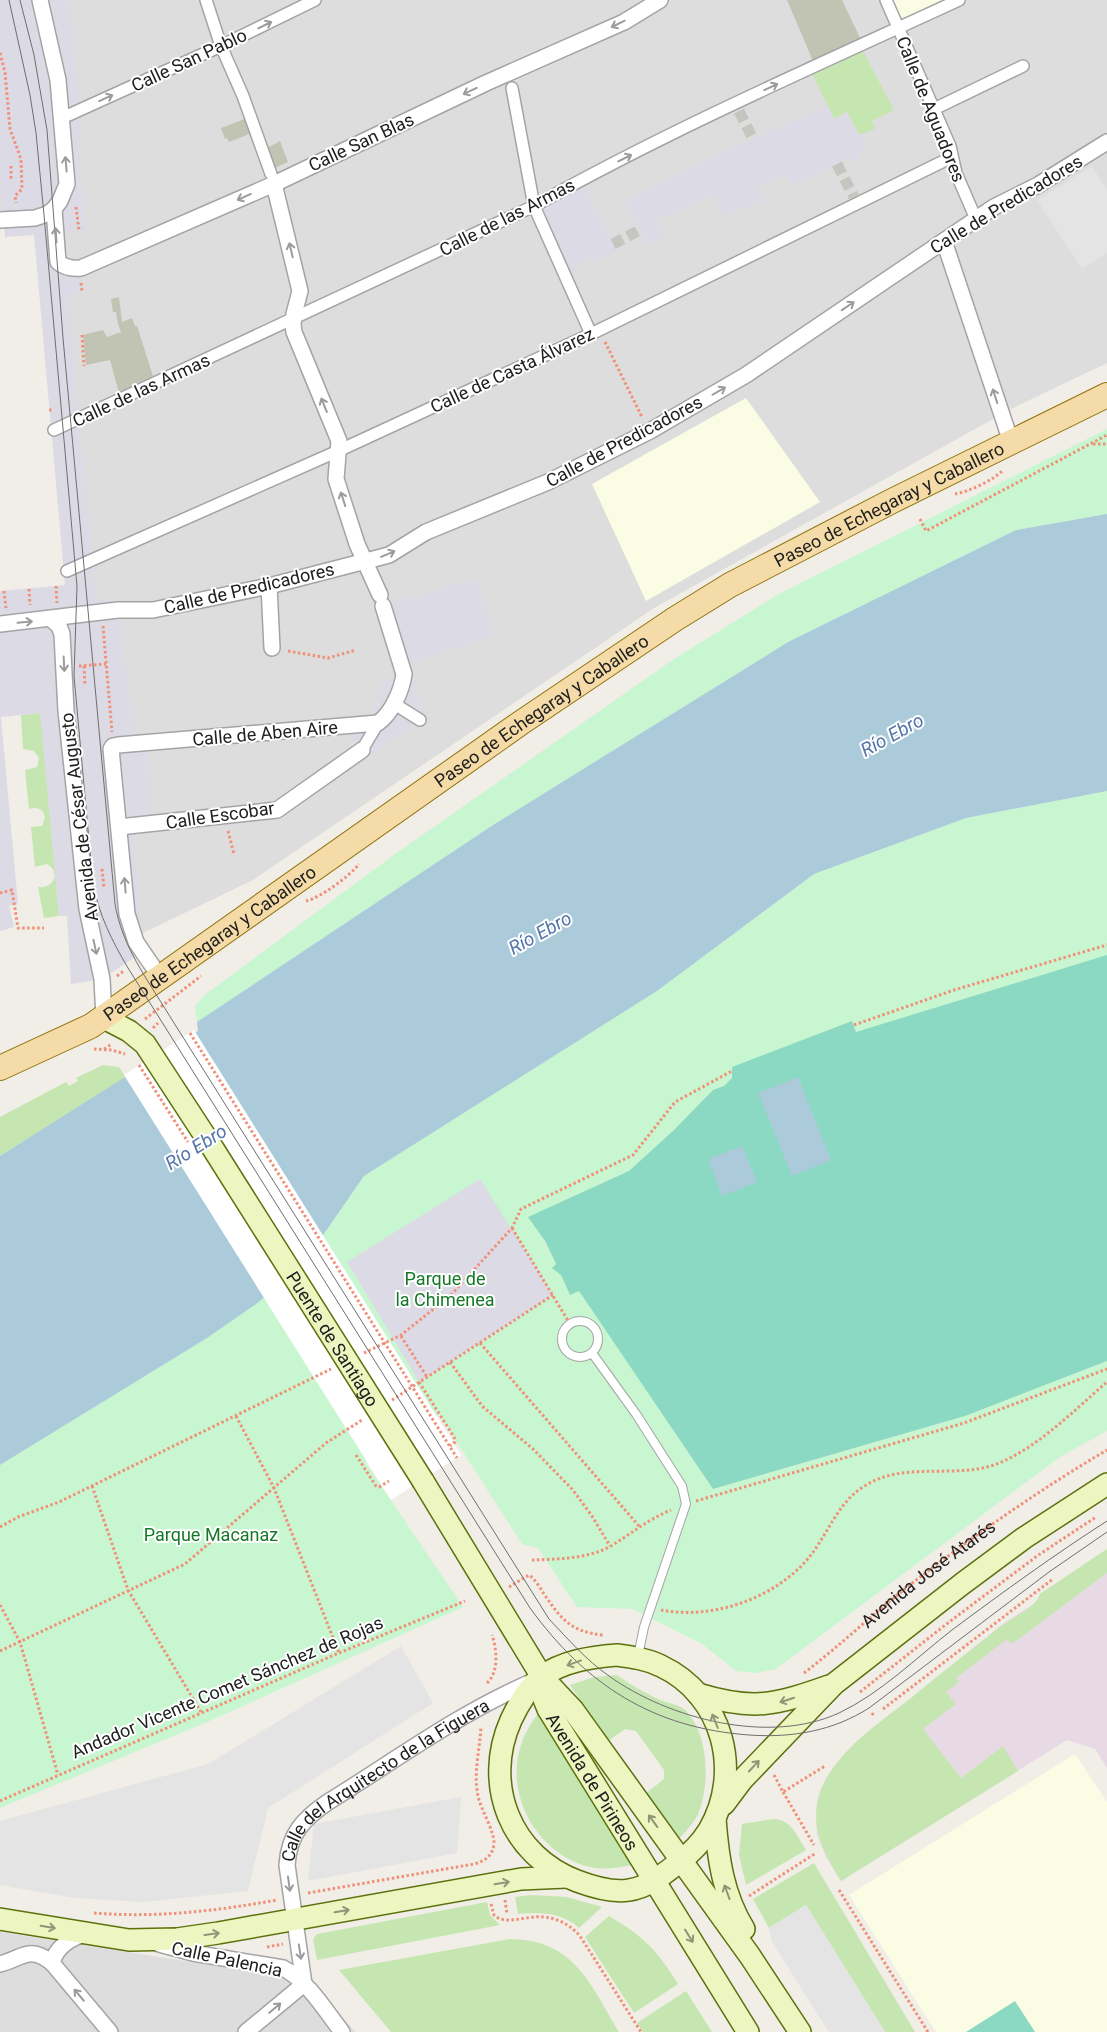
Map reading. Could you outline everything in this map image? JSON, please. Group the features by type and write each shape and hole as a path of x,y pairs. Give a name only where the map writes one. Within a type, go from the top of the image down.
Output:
{"main road":[{"name":"Paseo de Echegaray y Caballero","path":"0,1068 76,1034 104,1018 522,722 675,619 730,585 799,548 1107,395"},
{"name":"Puente de Santiago","path":"104,1018 129,1031 145,1044 143,1060 423,1481 542,1677"},
{"name":"Avenida José Atarés","path":"715,1819 742,1780 834,1684 1024,1538 1107,1484"},
{"path":"617,1655 638,1658 660,1666 681,1678 698,1694 716,1721 725,1754 726,1777 715,1819 700,1842 681,1861 642,1886 629,1890 612,1890 592,1886 566,1877 541,1861 530,1850 514,1828 501,1794 498,1773 500,1752 516,1709 542,1677 575,1661 587,1658 617,1655"},
{"name":"Avenida de Pirineos","path":"542,1677 573,1710 779,1998 800,2032"},
{"name":"Avenida de Pirineos","path":"542,1677 544,1699 548,1709 748,2032"},
{"name":"Avenida José Atarés","path":"698,1694 722,1701 756,1706 782,1702 834,1684"},
{"path":"715,1819 723,1883 732,1907 758,1951 779,1998"},
{"path":"0,1919 88,1934 146,1940 204,1935 522,1879 566,1877"}],"street":[{"path":"0,220 35,218 47,214 60,201 67,184 58,80 40,0"},
{"path":"206,0 221,46 243,96 273,179 300,291 294,319 294,332 338,441 336,479 364,562 381,601 404,674 403,682 394,703 384,719 378,723"},
{"name":"Calle San Pablo","path":"62,118 221,46 315,0"},
{"name":"Calle San Blas","path":"54,209 58,262 63,266 75,269 81,268 273,179 616,26 660,0"},
{"name":"Calle de Aguadores","path":"886,0 950,146 956,173 976,219"},
{"name":"Calle de las Armas","path":"54,430 534,206 581,180 737,108 898,28 959,0"},
{"path":"934,109 1023,66"},
{"path":"512,88 534,206 595,332"},
{"name":"Calle de Predicadores","path":"0,624 118,610 153,610 269,586 389,555 426,532 548,482 650,431 746,375 994,207 1038,185 1107,142"},
{"name":"Calle de Casta Álvarez","path":"67,571 338,451 595,332 856,200 952,157"},
{"path":"944,241 1011,442"},
{"path":"269,586 272,648"},
{"name":"Avenida de César Augusto","path":"51,619 59,626 62,634 66,711 87,909 102,979 104,1018"},
{"path":"394,703 420,720"},
{"name":"Calle de Aben Aire","path":"120,745 378,723"},
{"name":"Calle Escobar","path":"120,827 277,810 362,750 378,723"},
{"name":"Avenida de César Augusto","path":"120,745 111,749 128,914 133,936 139,948 160,977"},
{"name":"Calle del Arquitecto de la Figuera","path":"294,1920 287,1865 289,1845 299,1827 310,1815 475,1710 503,1694 542,1677"},
{"name":"Calle Palencia","path":"294,1920 304,1984"},
{"path":"52,1964 62,1946 73,1939 88,1934"},
{"name":"Calle Palencia","path":"146,1940 193,1953 274,1966 290,1971 304,1984 342,2032"},
{"path":"0,1964 23,1954 38,1954 52,1964 110,2032"},
{"path":"246,2032 304,1984"}],"lane":[{"path":"585,1322 594,1328 597,1333 598,1344 592,1353 588,1356 577,1358 567,1353 562,1338 563,1332 570,1324 585,1322"},
{"path":"592,1353 636,1414 686,1495 686,1504 644,1627 638,1658"}],"path":[{"path":"0,53 5,72 10,129 21,160 22,189 16,196 18,219"},
{"path":"11,166 11,179"},
{"path":"595,332 650,431"},
{"path":"82,336 84,366"},
{"path":"920,519 926,531 1107,435"},
{"path":"1090,444 1107,444"},
{"name":"Paseo de Echegaray y Caballero","path":"950,494 966,491 997,476 1007,467"},
{"path":"56,586 56,591"},
{"path":"29,589 29,595"},
{"path":"4,591 5,596"},
{"path":"95,613 120,745"},
{"path":"272,648 328,658 356,650"},
{"path":"64,668 106,664"},
{"path":"84,666 85,686"},
{"path":"224,816 234,854"},
{"name":"Paseo de Echegaray y Caballero","path":"301,903 318,896 351,872 362,860"},
{"path":"102,869 104,888"},
{"path":"85,890 125,887"},
{"path":"0,893 12,890 18,928 44,928"},
{"path":"854,1026 954,990 1107,945"},
{"name":"Paseo de Echegaray y Caballero","path":"127,1055 104,1049 203,975"},
{"path":"190,1032 458,1458"},
{"path":"358,1356 401,1335 451,1295 512,1228 521,1209 633,1155 675,1102 732,1071"},
{"path":"512,1228 570,1324"},
{"path":"388,1402 553,1296"},
{"path":"401,1335 427,1377"},
{"path":"480,1343 639,1526"},
{"path":"450,1362 482,1406 533,1449 572,1489 592,1516 610,1546"},
{"path":"0,1528 18,1517 59,1502 332,1369"},
{"path":"532,1560 564,1559 592,1553 610,1546 662,1513 686,1504 964,1423 1107,1369"},
{"path":"420,1382 454,1437 455,1442 450,1446"},
{"path":"650,1608 668,1612 698,1613 730,1607 760,1596 786,1578 810,1557 844,1504 862,1487 883,1476 902,1472 977,1469 1000,1464 1016,1456 1038,1440 1107,1382"},
{"path":"236,1416 274,1488 339,1653"},
{"path":"0,1651 185,1564 326,1443 365,1418"},
{"name":"Avenida José Atarés","path":"801,1675 922,1575 1073,1470 1107,1450"},
{"path":"356,1455 376,1486 379,1487 390,1481"},
{"path":"92,1486 128,1590 201,1712"},
{"path":"860,1692 953,1618 1096,1516"},
{"path":"506,1588 529,1575 554,1610 569,1626 591,1634 606,1636"},
{"path":"883,1709 1053,1579"},
{"name":"Andador Vicente Comet Sánchez de Rojas","path":"0,1801 201,1712 465,1601"},
{"path":"0,1606 20,1642 58,1775"},
{"path":"484,1686 494,1676 494,1639"},
{"path":"783,1792 825,1766"},
{"path":"770,1769 814,1845"},
{"path":"744,1899 816,1852"},
{"path":"87,1912 146,1916 198,1913 483,1862"},
{"path":"839,1890 928,2032"},
{"path":"504,1896 507,1914"},
{"path":"491,1898 494,1915 503,1920 544,1916 569,1925 580,1936 641,2032"},
{"path":"265,1938 267,1947 265,1955"},
{"path":"267,1947 286,1944"}],"shaded area":[{"path":"0,0 1107,0 1107,363 1011,409 654,608 253,880 141,934 92,609 62,232 0,224"},
{"path":"0,0 68,0 78,78 83,207 87,230 63,232 65,258 81,257 82,291 68,297 88,513 93,551 97,550 98,569 93,571 96,601 108,599 118,610 135,733 147,733 153,830 133,833 141,934 150,947 102,979 71,984 67,916 59,916 40,713 1,717 18,904 9,906 14,927 0,931 0,591 65,585 34,235 5,237 0,170"},
{"path":"787,0 842,0 861,40 813,61"},
{"path":"890,0 942,0 899,21"},
{"path":"827,104 834,119 847,112 859,135 863,134 867,146 859,150 861,158 853,162 850,157 792,185 785,173 758,186 767,203 760,206 758,202 734,212 733,210 723,216 713,194 656,220 664,237 647,245 625,200"},
{"path":"247,118 252,133 229,142 227,138 225,139 221,128"},
{"path":"280,141 288,162 275,168 267,148"},
{"path":"1092,166 1107,190 1107,253 1082,269 1037,200"},
{"path":"581,180 617,251 594,262 592,259 577,267 578,270 566,276 534,206"},
{"path":"119,297 122,322 132,318 135,326 137,326 153,376 119,393 110,360 86,365 83,335 103,330 107,337 121,332 116,312 113,312 111,299"},
{"path":"746,398 820,502 646,601 592,484"},
{"path":"477,578 495,636 408,663 383,606"},
{"path":"411,671 426,717 368,756 347,731 369,720 379,700 382,687 381,681"},
{"path":"480,1179 553,1295 419,1382 347,1262"},
{"path":"1107,1549 1107,1768 1095,1749 1067,1740 841,1881 826,1857 817,1835 817,1801 821,1788 833,1769 862,1738 1004,1623 1038,1601 1040,1594"},
{"path":"401,1646 433,1703 268,1808 248,1891 143,1902 74,1898 0,1885 0,1821 208,1764"},
{"path":"1075,1754 1107,1802 1107,2032 936,2032 849,1895"},
{"path":"461,1797 457,1853 308,1881 314,1824"},
{"path":"806,1905 885,2032 829,2032 772,1942 769,1928"},
{"path":"0,1932 313,1981 355,2032 0,2032"}],"green space":[{"path":"863,51 894,110 872,121 875,129 859,135 847,112 834,119 813,75"},
{"path":"1107,429 1107,514 1016,530 788,642 493,825 197,1022 195,1006 206,994 398,852 674,659 779,594"},
{"path":"41,713 59,916 44,918 38,887 44,887 52,883 55,875 54,871 47,864 35,867 31,827 42,826 45,818 40,809 29,809 25,770 37,767 39,758 34,751 23,749 21,715"},
{"name":"Parque de la Chimenea","path":"1107,791 1107,960 859,1043 852,1021 733,1083 641,1165 536,1224 556,1265 553,1268 561,1275 570,1295 579,1291 713,1489 965,1416 1107,1361 1107,1431 1060,1457 776,1669 755,1673 736,1671 702,1644 633,1609 577,1607 538,1548 522,1544 439,1414 365,1462 463,1607 212,1720 0,1808 0,1465 207,1338 301,1267 364,1176 657,991 814,874 966,818"},
{"path":"1107,955 1107,1361 965,1416 713,1489 579,1291 570,1295 561,1275 552,1268 556,1264 545,1241 528,1217 629,1171 674,1130 713,1090 724,1086 732,1078 732,1067 852,1021 856,1032"},
{"path":"103,1065 119,1067 126,1078 0,1156 0,1117 66,1082 69,1086 78,1081 76,1078"},
{"path":"1107,1549 1107,1573 1012,1644 1007,1639 956,1678 959,1682 946,1692 956,1704 923,1729 961,1778 1003,1746 1018,1771 841,1881 821,1842 816,1822 816,1811 824,1784 832,1769 843,1755 870,1730 966,1653 1033,1604 1040,1594"},
{"path":"617,1675 660,1700 683,1708 693,1719 698,1731 705,1757 706,1771 703,1797 696,1818 678,1840 645,1794 664,1779 664,1770 636,1731 625,1729 608,1741 570,1685 594,1677"},
{"path":"539,1712 632,1865 600,1868 590,1867 571,1860 555,1850 541,1836 530,1820 522,1802 517,1783 517,1764 521,1745 531,1723"},
{"path":"773,1819 789,1825 806,1850 746,1885 739,1855 742,1824"},
{"path":"814,1863 915,2032 885,2032 806,1905 769,1928 753,1899"},
{"path":"532,1895 567,1897 602,1907 579,1928 565,1919 550,1914 518,1914 515,1897"},
{"path":"487,1902 490,1915 500,1925 317,1960 313,1939 317,1934"},
{"path":"609,1916 640,1937 664,1962 678,1984 634,2013 585,1937"},
{"path":"510,1939 532,1941 550,1947 565,1956 589,1982 619,2032 391,2032 339,1970"},
{"path":"686,1991 712,2032 643,2032 637,2023"},
{"path":"1015,2001 1035,2032 966,2032"}],"water":[{"name":"Río Ebro","path":"1107,514 1107,791 966,818 814,874 657,991 364,1176 301,1267 256,1304 207,1338 0,1465 0,1156 198,1031 197,1022 493,825 788,642 1016,530"},
{"path":"798,1077 831,1160 792,1176 758,1093"},
{"path":"742,1146 757,1182 722,1196 708,1159"}],"pier":[{"path":"194,1030 461,1455 391,1500 124,1075"}],"tunnel":[{"path":"739,111 753,139"},
{"path":"837,164 854,197"},
{"path":"613,244 640,230"}],"tram line":[{"path":"9,0 30,95 36,133 77,586 74,676 93,884 99,907 111,937 128,968 530,1608 574,1659 624,1698 652,1712 682,1723 714,1731 765,1736 796,1734 827,1727 855,1716 869,1708 1049,1572 1107,1532"},
{"path":"20,0 34,55 47,130 63,338 115,904 118,919 129,948 144,975 549,1619 601,1670 633,1691 660,1704 720,1723 751,1727 782,1727 811,1722 839,1713 869,1696 990,1602 1048,1560 1107,1521"}],"park label":[{"name":"Parque Macanaz","path":"211,1534"}]}
